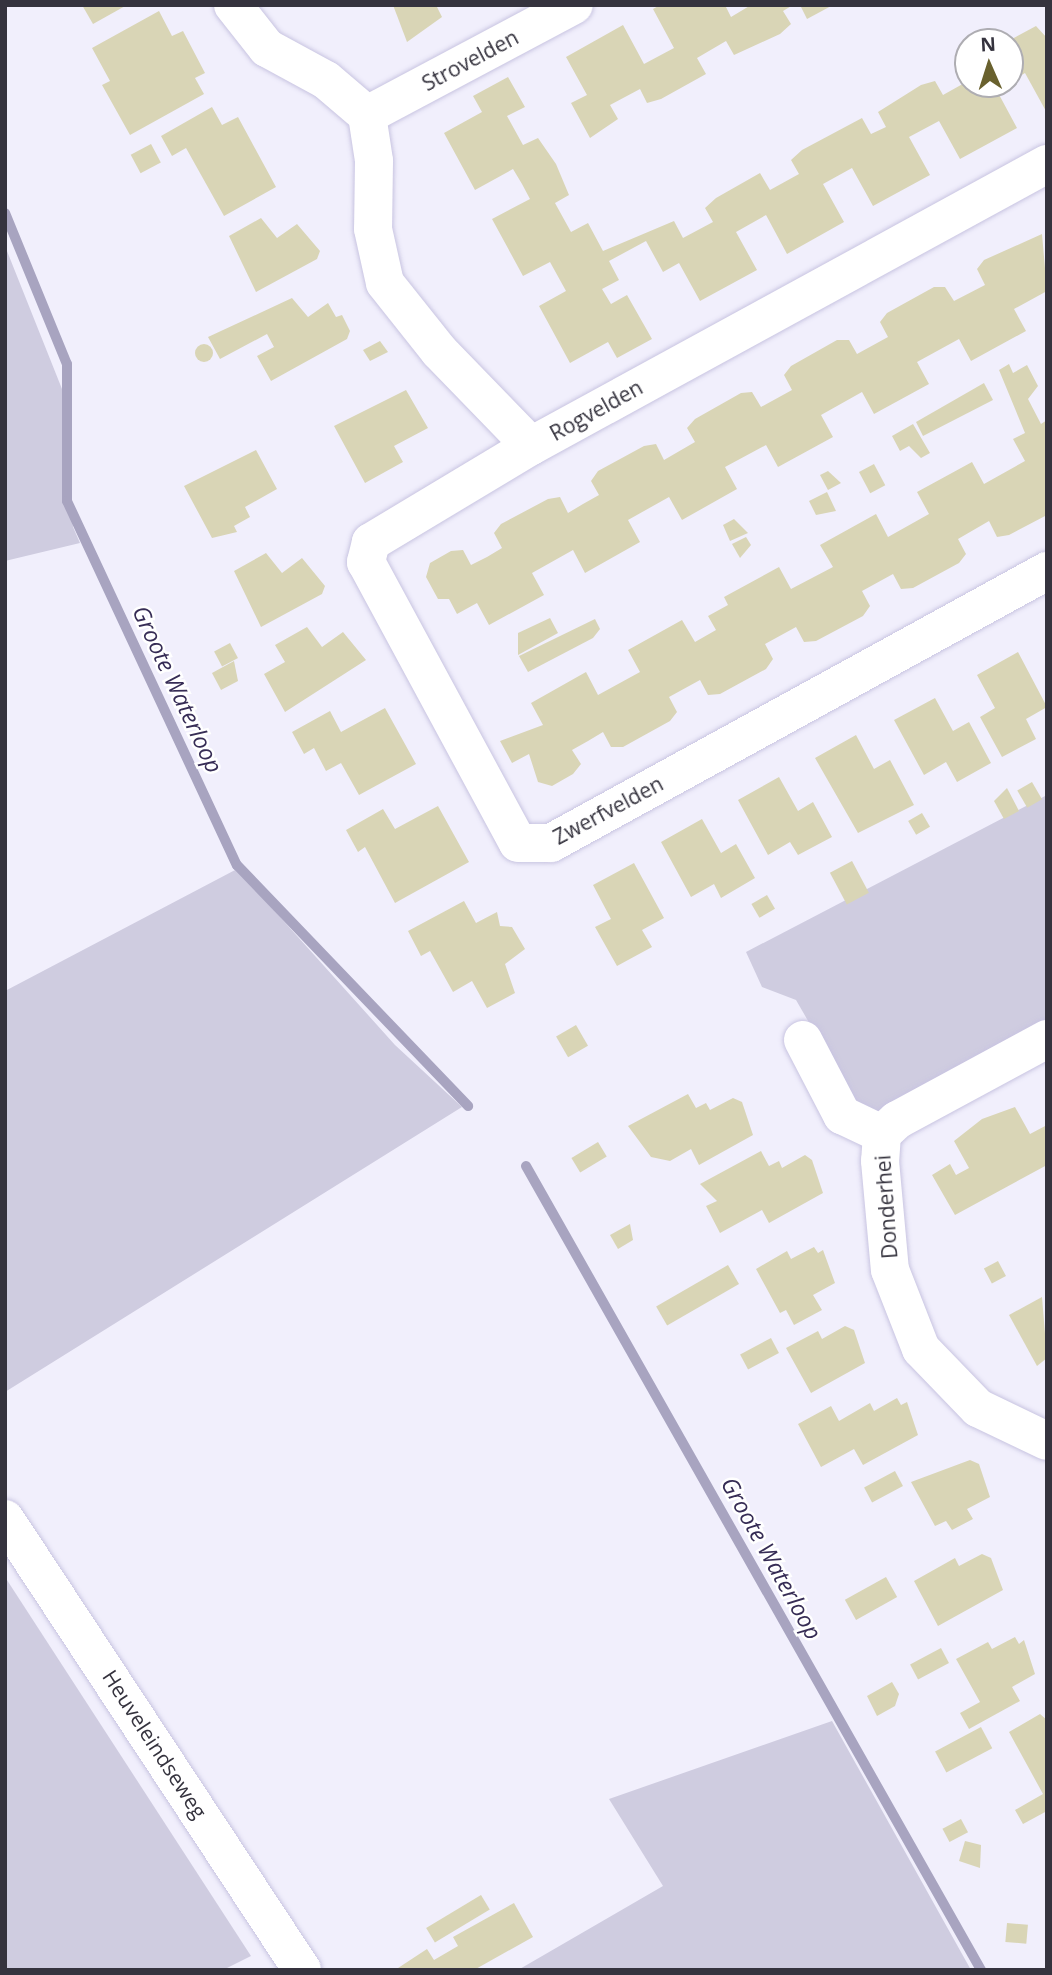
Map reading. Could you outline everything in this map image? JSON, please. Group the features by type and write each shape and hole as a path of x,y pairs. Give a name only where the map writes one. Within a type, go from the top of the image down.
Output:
{"street":[{"path":"233,5 267,48 326,80 367,115"},
{"name":"Strovelden","path":"367,115 574,5"},
{"name":"Rogvelden","path":"367,115 374,161 373,229 385,283 439,351 531,446 1047,164"},
{"name":"Zwerfvelden","path":"531,446 370,542 366,562 519,843 551,843 1047,571"},
{"name":"Donderhei","path":"1047,1039 882,1134 890,1270 921,1349 978,1408 1047,1441"},
{"path":"803,1040 842,1115 882,1134"},
{"name":"Heuveleindseweg","path":"5,1520 302,1970"}],"shaded area":[{"path":"5,246 62,389 73,527 80,543 5,561"},
{"path":"1047,795 1047,1025 873,1115 859,1109 796,1000 762,987 746,952"},
{"path":"237,869 395,1045 462,1107 5,1392 5,991"},
{"path":"5,1577 251,1956 223,1970 5,1970"},
{"path":"832,1721 971,1970 518,1970 663,1886 609,1799"}],"building":[{"path":"82,5 127,5 93,24"},
{"path":"393,5 436,5 442,17 407,42"},
{"path":"660,5 725,5 731,17 751,5 793,5 783,11 791,24 780,34 734,55 726,41 697,58 706,74 661,99 647,103 640,89 610,105 618,119 590,138 571,103 587,95 566,57 623,25 644,64 674,48 653,9"},
{"path":"800,5 833,5 807,19"},
{"path":"159,11 172,36 183,31 205,73 195,78 204,94 130,135 102,85 110,81 92,48"},
{"path":"1036,26 1047,38 1047,113 1024,74 1024,32"},
{"path":"508,77 525,107 507,116 523,145 538,138 556,164 569,195 555,203 571,232 588,223 603,251 674,221 683,238 713,222 705,208 716,198 760,173 770,190 799,174 791,160 802,150 862,118 871,134 886,127 878,112 921,85 935,81 943,95 954,89 954,98 1001,98 1017,128 960,159 939,121 909,137 930,175 873,206 852,168 823,184 844,222 787,254 766,215 736,232 757,270 700,301 679,263 663,272 646,241 609,261 619,280 602,289 611,304 627,295 652,339 617,358 608,342 570,363 539,306 566,291 550,262 523,276 492,219 530,199 522,184 513,169 475,190 444,133 482,112 473,96"},
{"path":"212,107 222,125 238,117 276,187 224,216 186,148 172,156 161,136"},
{"path":"151,144 161,163 141,173 131,155"},
{"path":"261,218 277,238 297,224 320,251 317,259 256,292 229,236"},
{"path":"1042,234 1047,291 1014,309 1026,331 971,361 959,339 917,362 929,384 874,414 862,392 821,415 833,437 778,467 766,445 725,467 737,489 682,520 669,497 628,520 640,542 585,573 573,550 532,573 544,595 489,625 477,603 457,614 449,599 438,599 426,577 430,563 451,551 463,550 471,565 487,557 502,548 494,533 501,524 548,499 560,497 568,513 599,495 591,481 598,471 644,446 656,444 664,460 695,442 687,428 695,419 741,393 752,392 761,407 792,390 784,375 791,366 837,340 849,340 857,354 888,337 880,322 887,313 934,287 945,287 954,301 985,285 977,269 984,260"},
{"path":"292,298 308,317 328,303 336,317 342,315 350,331 347,339 271,381 257,356 274,347 267,334 220,359 208,337"},
{"path":"380,341 388,352 370,361 363,350"},
{"path":"204,344 210,347 213,353 210,359 204,362 198,359 195,353 198,347"},
{"path":"1009,364 1013,373 1027,365 1038,386 1028,399 1041,424 1047,420 1047,515 1009,535 997,537 989,521 958,539 966,554 959,563 913,588 901,589 893,574 862,591 870,606 863,616 816,641 804,642 796,627 765,644 773,659 766,669 720,694 708,695 700,680 669,697 677,712 670,721 623,747 611,747 603,732 572,750 581,764 573,774 552,786 538,782 529,754 512,763 500,741 543,725 531,703 586,672 598,695 640,672 628,650 682,620 695,642 716,630 708,616 728,605 724,597 779,567 791,589 833,567 820,545 876,514 888,537 929,514 917,492 972,462 984,484 1025,461 1013,439 1025,433 999,370"},
{"path":"984,383 993,400 923,436 916,422"},
{"path":"406,390 428,428 394,446 403,462 365,483 334,426"},
{"path":"913,424 930,453 921,458 909,446 900,451 892,436"},
{"path":"256,450 277,489 245,507 250,517 234,526 237,532 212,538 184,486"},
{"path":"874,464 885,485 870,493 859,472"},
{"path":"828,471 841,483 828,490 820,475"},
{"path":"827,492 836,511 816,515 809,501"},
{"path":"734,519 748,533 730,541 723,525"},
{"path":"746,537 751,545 740,558 732,544"},
{"path":"266,553 282,573 302,558 325,586 322,594 261,627 234,571"},
{"path":"550,618 558,633 518,655 518,633"},
{"path":"595,619 600,629 593,638 528,672 519,656"},
{"path":"307,627 322,647 343,632 366,660 285,712 264,674 285,662 275,645"},
{"path":"230,643 238,658 222,666 214,651"},
{"path":"1018,652 1047,707 1026,719 1036,739 1002,757 980,717 995,708 977,675"},
{"path":"234,661 238,681 221,690 212,673"},
{"path":"935,698 953,731 969,722 991,763 957,782 946,762 924,775 894,720"},
{"path":"385,708 416,764 359,795 341,763 326,771 314,748 304,754 292,732 330,711 341,732"},
{"path":"856,735 874,769 890,760 914,805 858,833 815,758"},
{"path":"779,777 798,811 813,802 832,837 798,855 790,842 768,855 738,800"},
{"path":"1032,782 1042,799 1027,808 1017,790"},
{"path":"1007,788 1019,811 1004,819 994,801"},
{"path":"438,806 469,862 395,903 365,847 358,852 346,830 383,809 395,829"},
{"path":"922,813 930,827 916,835 908,821"},
{"path":"702,819 721,853 736,844 755,878 721,898 714,884 691,897 661,842"},
{"path":"852,861 869,893 847,905 830,873"},
{"path":"634,863 664,918 642,930 652,947 617,966 595,927 611,919 593,885"},
{"path":"767,895 775,909 759,918 751,904"},
{"path":"464,901 476,923 497,912 500,926 512,927 525,949 505,964 515,993 487,1008 472,981 453,992 430,951 421,956 408,931"},
{"path":"576,1025 588,1046 568,1057 556,1036"},
{"path":"688,1094 696,1108 706,1103 710,1110 733,1098 742,1102 753,1135 699,1165 691,1149 670,1161 651,1157 628,1126"},
{"path":"1015,1107 1030,1134 1047,1125 1047,1165 955,1215 932,1175 950,1164 956,1175 969,1168 954,1141 982,1119"},
{"path":"598,1142 607,1157 580,1173 571,1158"},
{"path":"761,1151 769,1166 779,1161 782,1168 805,1155 812,1160 823,1193 769,1223 762,1210 720,1233 706,1206 717,1201 700,1184"},
{"path":"630,1224 633,1240 618,1249 610,1235"},
{"path":"814,1247 818,1253 823,1250 835,1283 813,1295 822,1310 794,1325 786,1310 780,1313 756,1269 787,1251 791,1259"},
{"path":"998,1261 1006,1276 992,1284 984,1269"},
{"path":"728,1265 739,1284 667,1326 656,1306"},
{"path":"1042,1297 1047,1358 1037,1366 1009,1315"},
{"path":"845,1326 854,1330 865,1363 811,1393 786,1348 818,1331 822,1339"},
{"path":"771,1338 779,1353 748,1369 740,1354"},
{"path":"897,1398 901,1405 907,1402 918,1435 863,1465 854,1449 821,1467 798,1424 831,1406 839,1421 870,1403 874,1411"},
{"path":"970,1460 979,1464 990,1497 967,1509 973,1519 952,1530 946,1521 935,1526 911,1482"},
{"path":"895,1471 903,1486 872,1502 864,1487"},
{"path":"982,1554 991,1558 1003,1590 938,1626 914,1581 955,1558 959,1566"},
{"path":"886,1577 897,1597 856,1620 845,1600"},
{"path":"1015,1637 1019,1644 1024,1640 1035,1674 1012,1687 1020,1701 969,1729 960,1713 980,1702 956,1659 988,1642 992,1649"},
{"path":"941,1648 949,1663 918,1679 910,1664"},
{"path":"892,1682 899,1694 895,1706 877,1716 867,1696"},
{"path":"1040,1714 1047,1720 1047,1811 1023,1824 1015,1810 1043,1794 1009,1732"},
{"path":"981,1727 992,1748 946,1773 935,1751"},
{"path":"961,1819 968,1832 950,1842 942,1829"},
{"path":"965,1841 981,1845 980,1868 959,1861"},
{"path":"481,1895 490,1910 435,1943 426,1928"},
{"path":"514,1903 533,1937 474,1970 395,1970 427,1949 434,1960 458,1946 453,1937"},
{"path":"1007,1923 1028,1925 1026,1944 1005,1942"}],"waterway":[{"name":"Groote Waterloop","path":"5,213 67,364 67,501 237,865 468,1106"},
{"name":"Groote Waterloop","path":"526,1166 981,1970"}]}
